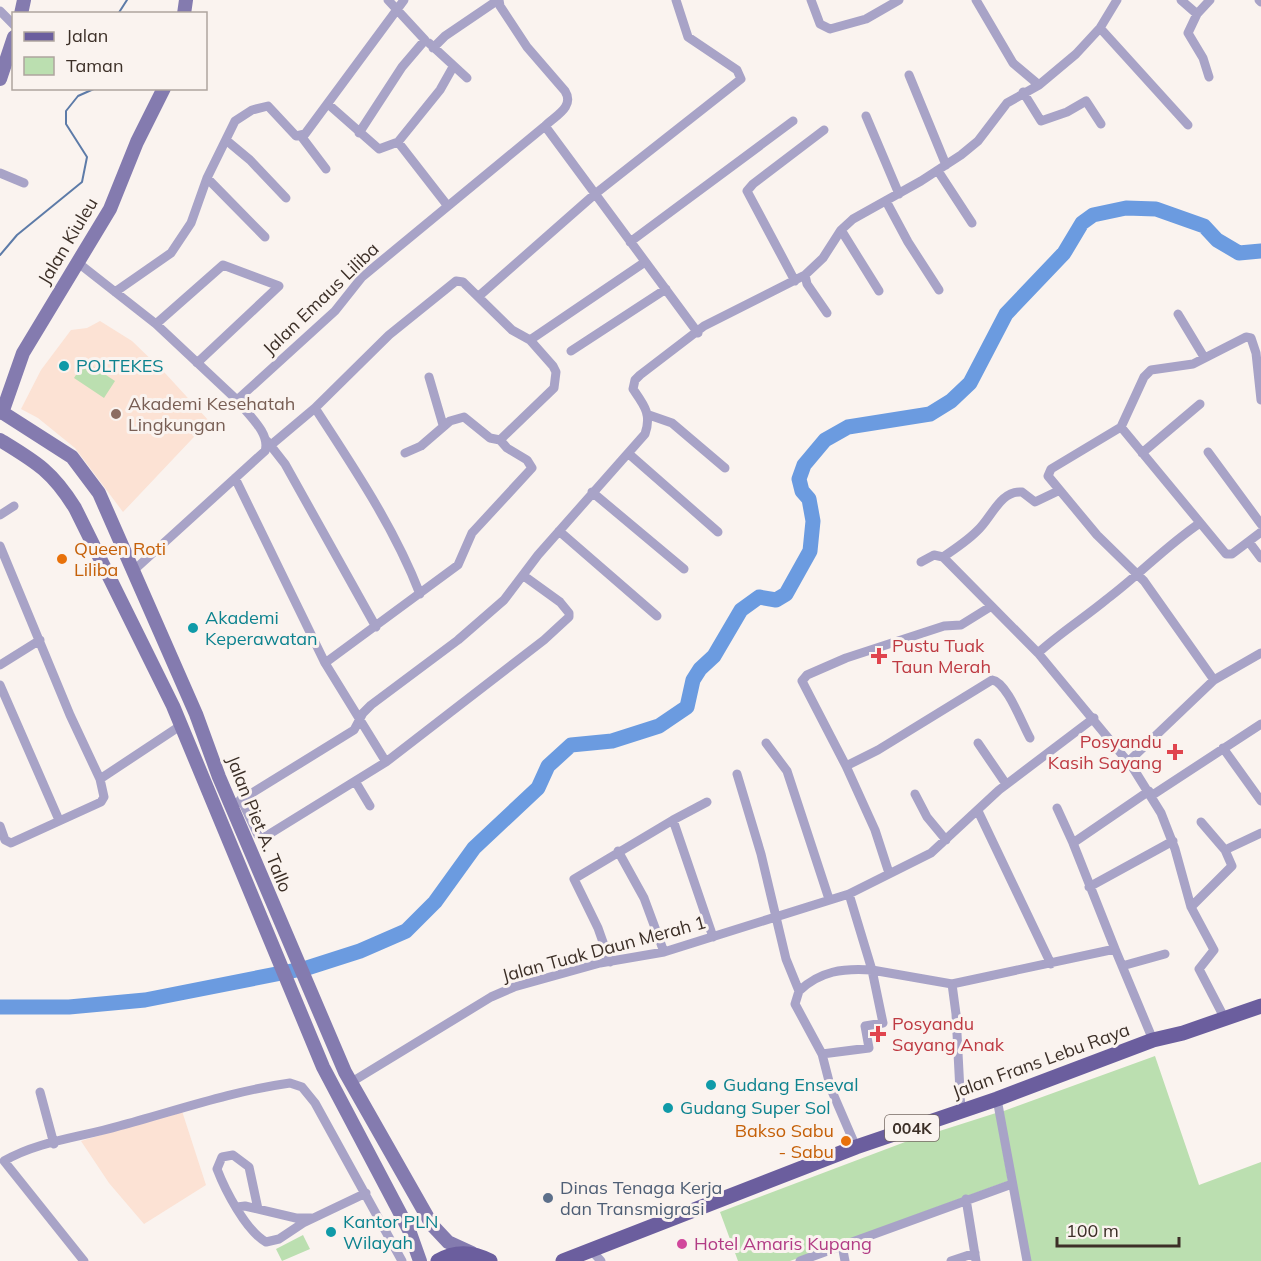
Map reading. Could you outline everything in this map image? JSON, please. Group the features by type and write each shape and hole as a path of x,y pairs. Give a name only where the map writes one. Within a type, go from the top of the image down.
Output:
{"main road":[{"path":"0,79 12,43"},
{"name":"Jalan Kiuleu","path":"1,412 23,352 110,208 137,142 163,90"},
{"name":"Jalan Piet A. Tallo","path":"1,412 72,457 99,494 236,802 254,879 313,1041 336,1094 409,1230 420,1261"},
{"name":"Jalan Piet A. Tallo","path":"0,440 43,467 58,481 75,508 350,1083 435,1230 456,1248 485,1258"},
{"name":"Jalan Frans Lebu Raya","path":"565,1261 597,1256 652,1224 722,1201 856,1148 998,1099 1153,1040 1183,1033 1261,1006"},
{"path":"438,1261 460,1253 495,1261"}],"street":[{"path":"388,0 433,48 467,78"},
{"path":"301,136 328,104 404,0"},
{"path":"433,48 445,36 499,0"},
{"name":"Jalan Emaus Liliba","path":"237,400 335,311 362,277 564,108 568,97 527,47 500,6 499,0"},
{"path":"479,296 595,194 741,79 736,70 688,37 676,0"},
{"path":"811,0 820,24 830,29 866,19 899,0"},
{"path":"976,0 1013,63 1039,85"},
{"path":"524,576 560,602 569,613 569,617 544,640 386,762 263,838 258,835 236,802 354,730 363,713 372,705 486,617 513,592 524,576 559,531 592,492 629,454 645,434 649,415 647,407 633,388 635,380 698,333 704,326 804,275 823,258 841,230 853,219 942,168 972,147 1000,110 1023,92 1039,85 1076,54 1100,28 1117,0"},
{"path":"1181,0 1197,14"},
{"path":"1209,77 1188,33 1197,14 1210,0"},
{"path":"0,11 12,23"},
{"path":"1100,28 1188,125"},
{"path":"359,133 402,68 425,39"},
{"path":"328,104 380,149 398,142 440,90 453,67"},
{"path":"909,75 942,168 972,223"},
{"path":"1023,92 1041,121 1067,112 1086,101 1101,124"},
{"path":"116,292 171,253 191,223 207,178 238,118 268,106 273,108 292,134 301,136 326,169"},
{"path":"866,116 899,194"},
{"path":"630,242 793,121"},
{"path":"545,126 698,333"},
{"path":"795,281 747,191 824,130"},
{"path":"226,140 250,160 286,198"},
{"path":"398,142 447,205"},
{"path":"0,173 24,183"},
{"path":"207,178 266,237"},
{"path":"886,201 908,243 939,291"},
{"path":"841,230 879,291"},
{"path":"77,262 156,324 237,400 290,474 376,627"},
{"path":"530,340 645,262"},
{"path":"156,324 223,265 279,286 197,363"},
{"path":"804,275 807,284 827,313"},
{"path":"133,571 265,451 268,442 315,408 389,335 456,281 463,282 512,330 530,340 556,372 554,388 500,440"},
{"path":"571,351 666,289"},
{"path":"1178,314 1204,357"},
{"path":"1214,681 1137,573 1097,535 1058,491 1048,476 1051,469 1121,427 1143,377 1151,370 1188,365 1246,337 1253,340 1259,353 1261,400"},
{"path":"429,377 443,425"},
{"path":"1142,453 1200,404"},
{"path":"315,408 373,497 412,572 420,594"},
{"path":"649,415 672,423 725,468"},
{"path":"325,663 458,565 472,533 532,468 531,463 507,448 500,440 490,438 464,417 456,418 443,425 421,446 405,453"},
{"path":"1121,427 1226,554 1232,554 1261,532"},
{"path":"1208,452 1261,524"},
{"path":"629,454 717,532"},
{"path":"235,478 325,663 386,762"},
{"path":"943,557 980,528 994,508 1015,492 1022,492 1035,502 1058,491"},
{"path":"592,492 684,569"},
{"path":"0,515 14,506"},
{"path":"1038,653 1067,627 1107,600 1200,523"},
{"path":"559,531 657,616"},
{"path":"1249,542 1261,558"},
{"path":"0,546 70,715 100,779 104,797 101,802 11,843 5,840 0,826"},
{"path":"921,562 934,555 943,557 1038,653 1094,718 1150,794 1173,841 1191,908 1214,950 1198,969 1225,1019"},
{"path":"889,873 875,830 846,766 802,685 802,680 807,675 855,655 944,626 964,624 990,607"},
{"path":"0,665 40,640"},
{"path":"1128,762 1214,681 1261,653"},
{"path":"846,766 878,750 992,680 1001,684 1009,695 1030,738"},
{"path":"0,686 59,820"},
{"name":"Jalan Tuak Daun Merah 1","path":"350,1083 491,997 514,987 610,962 664,952 713,937 849,894 921,859 946,840 1006,784 1094,718"},
{"path":"1073,843 1261,724"},
{"path":"100,779 180,726"},
{"path":"766,742 787,771 829,899"},
{"path":"978,743 1006,784"},
{"path":"1223,748 1261,801"},
{"path":"737,774 761,854 786,959 799,991"},
{"path":"356,781 370,806"},
{"path":"915,794 927,817 946,840"},
{"path":"610,962 598,928 574,879 618,851 707,801"},
{"path":"1057,808 1153,1040"},
{"path":"978,811 1051,964"},
{"path":"673,820 713,937"},
{"path":"1191,908 1232,866 1225,850 1201,822"},
{"path":"1225,850 1261,833"},
{"path":"1089,887 1173,841"},
{"path":"618,851 644,898 664,952"},
{"path":"822,1054 869,1048 865,1026 883,1023 860,923 849,894"},
{"path":"856,1148 831,1089 822,1054 795,1004 799,991 818,976 837,970 872,970 952,984 1115,949"},
{"path":"1122,966 1165,954"},
{"path":"952,984 956,1014 961,1111"},
{"path":"84,1261 2,1160 18,1153 252,1090 296,1084 306,1091 315,1103 402,1261"},
{"path":"40,1092 54,1144"},
{"path":"998,1099 1027,1261"},
{"path":"258,1209 249,1167 233,1155 222,1157 217,1169 245,1222 266,1242 279,1239 314,1218 366,1193"},
{"path":"800,1261 1012,1184"},
{"path":"951,1261 975,1257 966,1199"},
{"path":"237,1207 258,1209 296,1218 314,1218"},
{"path":"842,1245 845,1261"}],"shaded area":[{"name":"Akademi Kesehatah Lingkungan","path":"100,321 132,341 209,421 123,512 75,448 38,418 21,409 41,370 71,330 87,328"},
{"path":"182,1111 206,1185 144,1224 109,1183 81,1141"}],"green space":[{"path":"85,361 115,381 104,398 74,378"},
{"path":"1155,1056 1199,1185 1261,1162 1261,1261 1029,1261 1001,1112"},
{"path":"996,1113 1008,1181 790,1261 738,1261 720,1212 905,1142"},
{"path":"303,1235 310,1249 282,1261 276,1249"}],"waterway":[{"path":"119,12 127,0"},
{"path":"0,255 17,235 82,182 87,157 66,124 66,111 78,96 92,90"},
{"path":"0,1007 69,1007 145,1000 307,968 360,951 406,931 435,902 474,848 538,788 548,766 571,745 612,741 659,726 687,707 693,680 700,669 714,656 741,610 759,597 776,600 786,594 810,551 813,521 809,499 802,491 799,479 804,465 825,440 848,427 930,414 951,401 970,383 1006,314 1064,253 1082,223 1093,215 1126,208 1156,209 1204,226 1217,240 1239,253 1261,251"}],"place":[{"name":"POLTEKES","path":"64,366"},
{"name":"Akademi Kesehatah Lingkungan","path":"116,414"},
{"name":"Queen Roti Liliba","path":"62,559"},
{"name":"Akademi Keperawatan","path":"193,628"},
{"name":"Pustu Tuak Taun Merah","path":"879,656"},
{"name":"Posyandu Kasih Sayang","path":"1175,752"},
{"name":"Posyandu Sayang Anak","path":"878,1034"},
{"name":"Gudang Enseval","path":"711,1085"},
{"name":"Gudang Super Sol","path":"668,1108"},
{"name":"Bakso Sabu - Sabu","path":"846,1141"},
{"name":"Dinas Tenaga Kerja dan Transmigrasi","path":"548,1198"},
{"name":"Kantor PLN Wilayah","path":"331,1232"},
{"name":"Hotel Amaris Kupang","path":"682,1244"}]}
